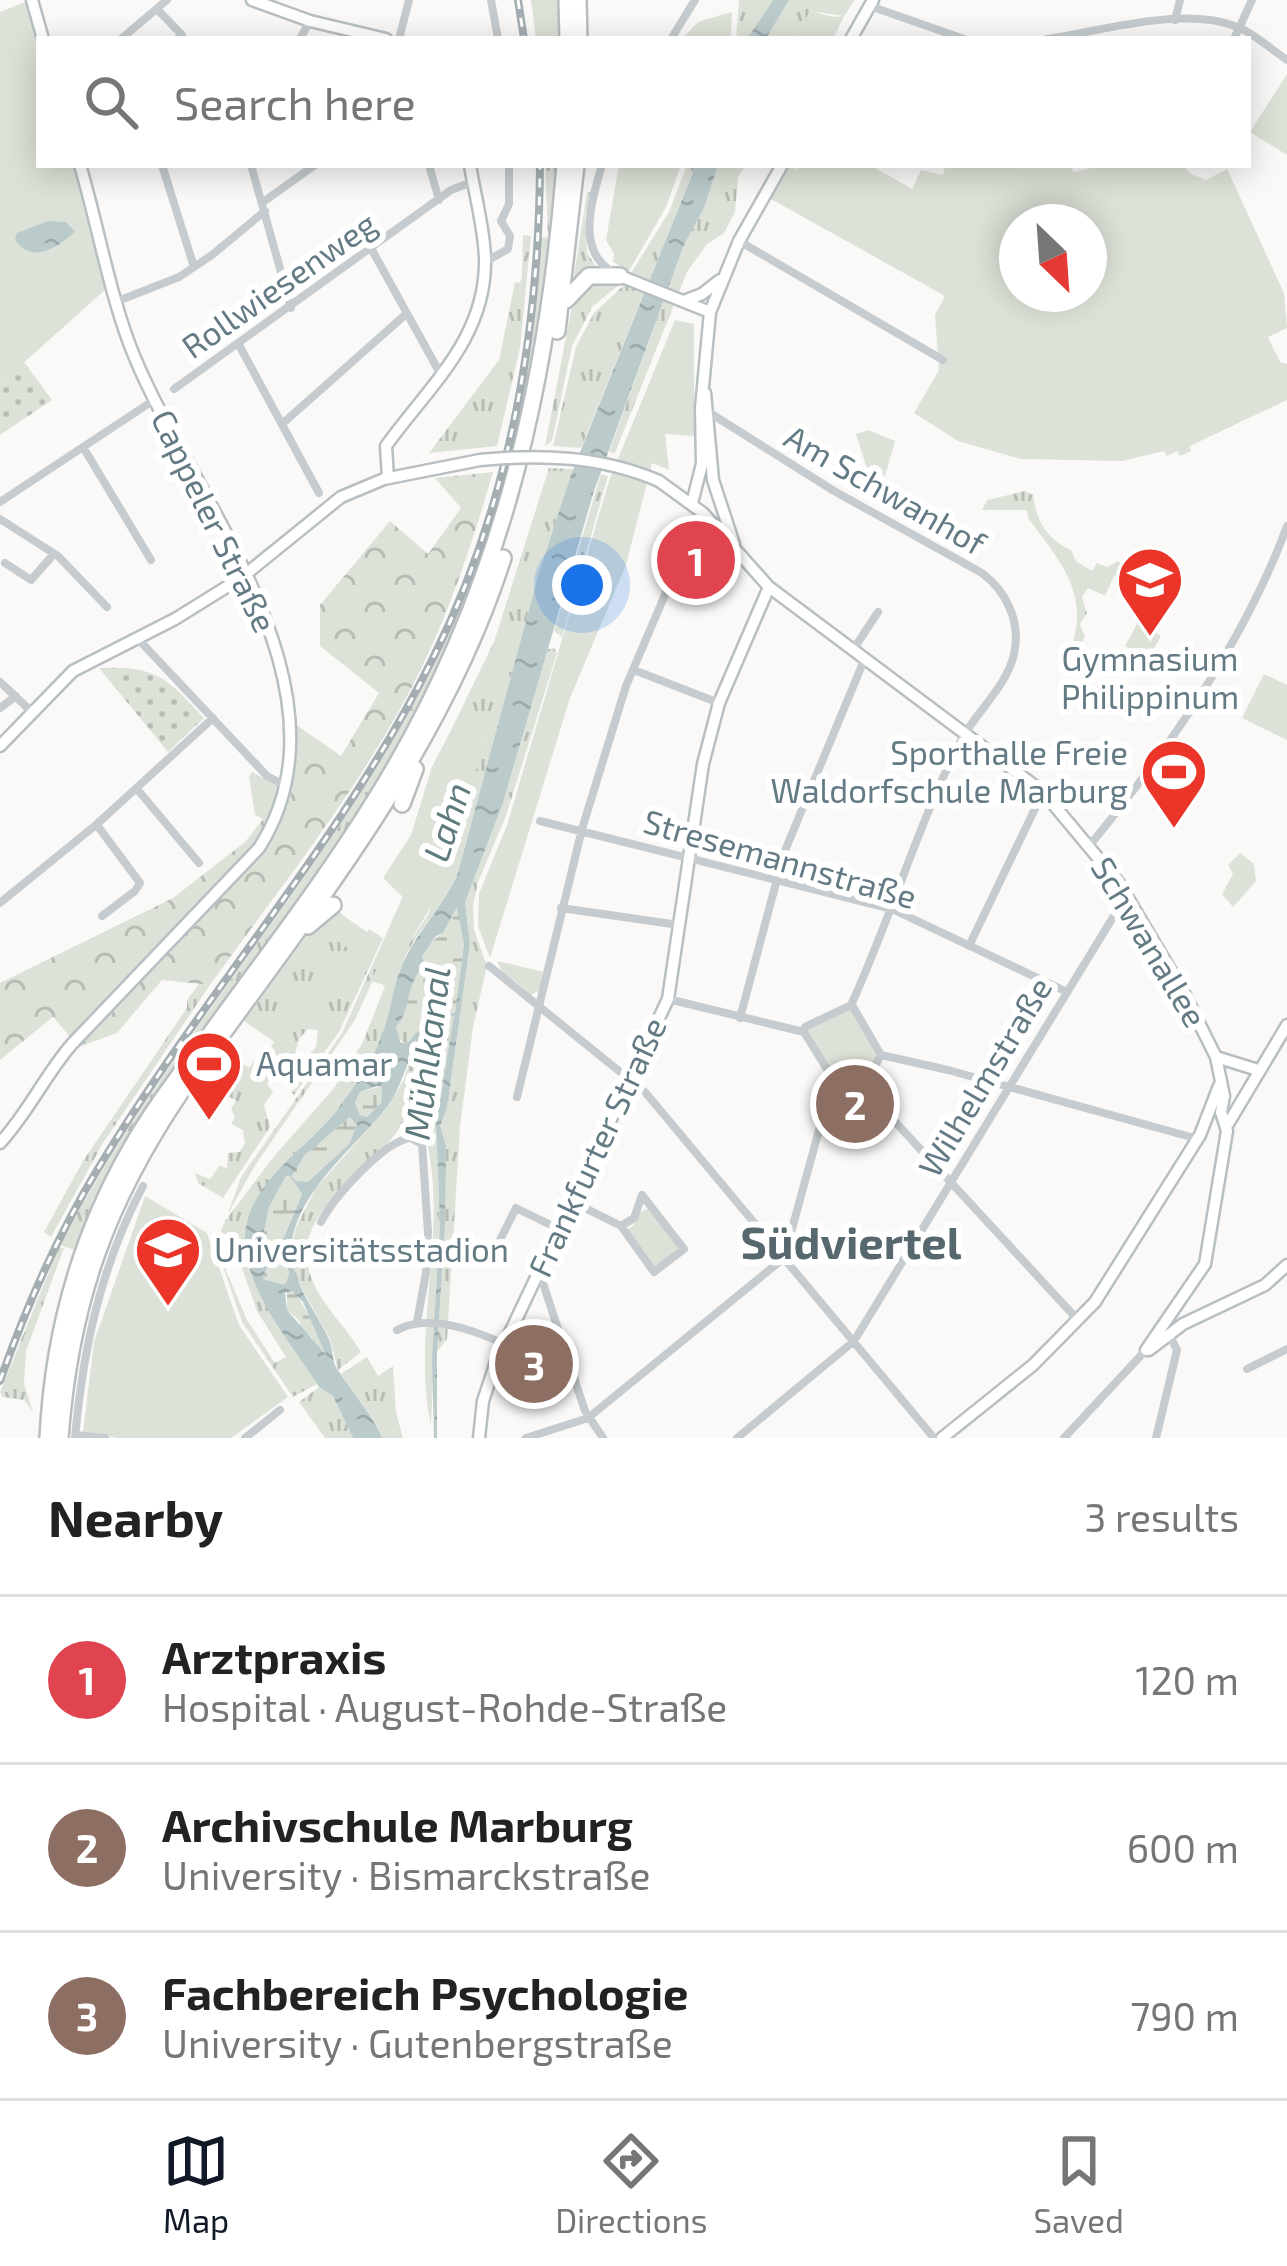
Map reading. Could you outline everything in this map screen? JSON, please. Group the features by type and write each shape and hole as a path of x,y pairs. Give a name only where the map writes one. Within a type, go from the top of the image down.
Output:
{"highway":[{"path":"567,0 568,36"},
{"path":"578,0 579,36"},
{"path":"45,1438 68,1303 95,1224 129,1150 374,803 459,642 499,538 525,449 549,318 565,168"},
{"path":"402,804 428,733 483,612 522,498 561,307 576,168"},
{"path":"561,307 578,284 592,275 610,273"},
{"path":"70,1437 78,1306 113,1206 165,1114 356,848 428,733"},
{"path":"292,939 333,905"},
{"path":"62,1288 82,1241 95,1224"},
{"path":"42,1380 45,1438"}],"main road":[{"path":"32,0 42,36"},
{"path":"252,0 310,21 373,36"},
{"path":"853,36 872,3"},
{"name":"Cappeler Straße","path":"0,1143 71,1044 251,858 272,824 283,790 288,739 271,631 248,574 136,361 81,168"},
{"path":"388,478 386,446 442,376 476,321 485,262 471,168"},
{"path":"692,503 701,472 710,312 739,242 780,168"},
{"path":"610,273 710,312"},
{"path":"680,302 702,294 722,278"},
{"path":"704,390 710,413 713,480 736,551"},
{"name":"Schwanallee","path":"0,746 73,670 139,639 248,574 337,500 388,478 480,460 531,456 624,467 664,484 692,503 770,587 1043,792 1125,892 1216,1057 1222,1112"},
{"path":"664,484 690,483 701,472"},
{"path":"692,503 706,494 713,480"},
{"name":"Frankfurter Straße","path":"480,1432 489,1379 504,1344 668,999 703,764 719,703 770,587"},
{"path":"938,1438 1005,1389 1105,1290 1207,1122 1241,1100 1287,1024"},
{"path":"1216,1057 1258,1070"},
{"path":"1146,1351 1205,1264 1222,1112"},
{"path":"1146,1351 1215,1307 1265,1285 1287,1265"}],"street":[{"path":"125,36 167,0"},
{"path":"400,36 409,0"},
{"path":"491,0 497,36"},
{"path":"673,36 695,0"},
{"path":"1175,20 1180,0"},
{"path":"1235,36 1252,0"},
{"path":"872,3 956,36"},
{"path":"157,9 181,36"},
{"path":"1068,36 1175,20 1216,21 1238,27 1287,60"},
{"path":"302,36 310,21"},
{"path":"163,168 194,267"},
{"path":"252,168 291,308"},
{"path":"118,302 194,267 311,168"},
{"path":"430,168 439,200"},
{"path":"485,262 507,251 510,238 503,223 509,204 509,168"},
{"path":"602,168 590,244 595,259 610,273"},
{"name":"Rollwiesenweg","path":"174,389 461,184 473,182"},
{"path":"481,224 503,223"},
{"path":"739,242 943,360"},
{"path":"372,250 442,376"},
{"path":"282,424 405,315"},
{"path":"239,344 319,494"},
{"path":"0,502 155,399"},
{"name":"Am Schwanhof","path":"710,413 874,514 972,566 1000,590 1014,622 1008,672 966,732 851,1005"},
{"path":"711,442 719,431 729,428"},
{"path":"83,447 151,560"},
{"path":"0,519 53,555 107,608"},
{"path":"1090,845 1184,720 1268,574 1287,526"},
{"path":"5,563 31,580 53,555"},
{"path":"517,1097 582,829 634,670 670,583"},
{"path":"853,650 878,612"},
{"path":"139,639 283,790"},
{"path":"740,1018 777,879 865,658"},
{"path":"634,670 719,703"},
{"path":"0,682 32,712"},
{"path":"0,709 16,696"},
{"path":"0,903 97,824 213,718"},
{"path":"137,789 200,863"},
{"path":"969,946 1043,792"},
{"name":"Stresemannstraße","path":"540,821 892,908 1066,991"},
{"path":"97,824 140,883 102,916"},
{"name":"Wilhelmstraße","path":"737,1438 854,1341 1125,892"},
{"path":"562,908 679,926"},
{"path":"489,966 630,1077 938,1438"},
{"path":"668,999 804,1032 833,1079 863,1087 1078,1320"},
{"path":"804,1032 851,1005 881,1055 1198,1139"},
{"path":"863,1087 881,1055"},
{"path":"526,1438 588,1418 784,1258 833,1079"},
{"path":"321,1222 336,1198 395,1142 410,1138 422,1144 428,1232 421,1323"},
{"path":"105,1438 70,1437 96,1302 113,1248 143,1186"},
{"path":"573,1202 621,1226 654,1272 684,1249 642,1195 634,1218 621,1226"},
{"path":"494,1252 516,1208 560,1229"},
{"path":"539,1270 588,1418 603,1438"},
{"path":"397,1330 421,1323 472,1330 504,1344"},
{"path":"1156,1438 1177,1350 1170,1336"},
{"path":"1247,1369 1287,1349"},
{"path":"1064,1438 1146,1351"},
{"path":"245,1438 280,1410"}],"green space":[{"path":"531,0 561,0 561,36 536,36"},
{"path":"739,0 773,0 749,36 736,36"},
{"path":"789,0 855,0 844,16 810,11 797,36 768,36"},
{"path":"25,2 36,38 36,168 74,168 106,289 0,384 0,12"},
{"path":"810,11 844,16 834,36 797,36"},
{"path":"732,12 731,36 685,36 698,22"},
{"path":"1287,74 1287,155 1251,130"},
{"path":"545,168 559,168 524,419 491,543 445,662 354,821 124,1145 93,1200 75,1250 60,1245 150,1096 349,811 436,661 495,508 520,400 541,238 548,237"},
{"path":"618,168 680,168 666,207 629,271 613,262 606,240"},
{"path":"686,168 695,168 581,448 553,446 576,347 594,313 623,286 669,212"},
{"path":"717,168 744,168 738,177 735,212 724,233 707,244 687,272 615,453 609,452 684,245 704,208"},
{"path":"786,168 875,168 912,189 921,170 943,175 944,168 1072,168 1074,172 1186,168 1206,180 1227,169 1284,293 1287,328 1268,337 1280,362 1287,364 1287,400 1190,446 1191,451 1180,456 1177,451 1167,456 1164,451 1122,461 1021,459 958,441 914,413 939,370 935,315 945,296 769,198"},
{"path":"587,192 591,192 585,213 587,253 599,271 573,282"},
{"path":"523,235 531,236 520,348 497,446 429,453 499,360 515,282 520,283 522,277"},
{"path":"604,278 620,284 592,307 572,346 552,441 545,446 574,296 580,287"},
{"path":"675,320 694,324 694,436 665,434 669,470 652,463 626,565 570,698 490,958 478,926 479,894 507,825 609,481"},
{"path":"24,362 52,400 0,435 0,384"},
{"path":"868,430 895,441 885,476 866,466 856,434"},
{"path":"549,468 573,469 540,569 457,876 407,953 382,1036 365,1070 336,1111 264,1188 247,1225 245,1246 254,1281 317,1384 293,1397 242,1322 217,1249 247,1320 275,1363 286,1357 257,1311 238,1257 224,1256 218,1239 225,1221 275,1155 334,1088 363,1042 400,957 428,915 484,739 452,728 494,642"},
{"path":"493,472 447,610 406,698 327,824 210,985 162,980 117,1033 79,1047 53,1017 0,1060 0,983 173,898 245,842 263,819 255,815 252,772 279,787 277,795 290,798 297,754 295,724 341,756 379,693 320,646 320,605 390,521 428,554 461,508 435,478"},
{"path":"601,474 608,476 562,637 554,631"},
{"path":"1025,491 1033,495 1044,528 1071,550 1076,561 1092,571 1097,563 1107,567 1118,561 1126,566 1141,564 1141,573 1114,576 1105,596 1088,588 1082,597 1087,613 1080,624 1085,637 1071,663 1066,659 1074,638 1076,600 1063,567 1027,510 982,510 987,500"},
{"path":"1148,578 1156,586 1150,606 1116,588 1120,580"},
{"path":"1138,622 1161,636 1148,659 1125,646"},
{"path":"548,649 557,653 506,816 473,906 474,930 487,966 473,1027 460,1127 447,1339 437,1352 445,1224 440,1125 447,1108 470,944 465,902 503,803"},
{"path":"99,668 135,669 159,677 204,718 168,752"},
{"path":"1264,674 1287,685 1287,740 1242,718"},
{"path":"452,728 484,738 468,809 446,877 389,987 371,981 408,902 383,878 411,835 432,767"},
{"path":"1240,853 1254,864 1256,881 1233,907 1222,894 1233,874 1228,865"},
{"path":"404,894 408,902 355,1020 254,1167 228,1214 241,1177 342,1033"},
{"path":"457,907 464,944 455,1014 434,1020 407,1044 396,1038 396,1027 404,1014 409,983 420,958 443,933"},
{"path":"336,909 344,916 331,936 353,951 369,929 383,938 339,1032 294,1095 299,1079 296,1067 284,1060 305,1058 316,1047 318,1030 308,1029 295,1054 277,1058 267,1053 274,1042 244,1021 314,926"},
{"path":"344,916 367,932 354,952 330,936"},
{"path":"497,961 544,972 540,990 531,995 505,978"},
{"path":"199,984 210,985 103,1143 51,1237 44,1232 83,1161"},
{"path":"849,1005 879,1056 863,1085 834,1077 806,1032 806,1027"},
{"path":"455,1015 436,1124 440,1227 431,1425 425,1355 434,1213 427,1142 433,1139 433,1125 422,1117 406,1117 394,1136 324,1209 312,1229 307,1250 314,1285 361,1352 338,1370 330,1339 295,1276 291,1251 296,1227 316,1188 386,1109 403,1081 417,1042 434,1023"},
{"path":"226,1052 249,1068 260,1053 276,1064 267,1084 273,1092 264,1105 270,1127 223,1198 198,1183 195,1173 210,1179 220,1165 227,1169 228,1153 239,1152 245,1144 243,1130 231,1124 236,1101 217,1089 226,1077 213,1068"},
{"path":"382,1086 381,1103 367,1117 360,1115 355,1103 360,1092"},
{"path":"350,1117 357,1125 349,1144 308,1183 296,1181 292,1175 304,1156"},
{"path":"286,1176 291,1176 302,1194 282,1242 289,1274 285,1285 263,1279 264,1260 257,1246 269,1207"},
{"name":"Universitätsstadion","path":"145,1196 207,1233 239,1325 288,1397 231,1438 117,1438 83,1432 94,1342"},
{"path":"651,1208 678,1241 678,1250 657,1268 650,1268 627,1229 641,1211"},
{"path":"59,1247 64,1248 26,1351 24,1384 33,1412 24,1400 3,1397 0,1392"},
{"path":"287,1291 295,1292 327,1355 287,1310"},
{"path":"367,1357 378,1376 393,1366 403,1438 382,1438 341,1374"},
{"path":"319,1387 333,1396 353,1438 325,1438 299,1402"}],"water":[{"path":"773,0 789,0 768,36 749,36"},
{"path":"695,168 717,168 594,491 503,803 465,902 470,944 447,1108 440,1126 446,1146 437,1438 432,1359 440,1227 436,1124 454,1016 428,1029 387,1107 321,1181 297,1224 292,1246 297,1278 329,1339 337,1369 382,1438 353,1438 333,1396 319,1387 262,1300 248,1261 247,1222 265,1185 337,1110 366,1068 382,1035 404,961 457,876 540,569 572,472","holes":["457,907 464,944 455,1013 427,1023 407,1044 400,1042 396,1027 425,965 422,956 443,933","382,1087 381,1103 367,1117 360,1115 355,1103 360,1092","350,1117 357,1125 349,1144 308,1182 296,1181 292,1176 304,1156","290,1176 302,1194 282,1242 289,1274 285,1285 263,1279 267,1267 257,1246 262,1242 269,1207","292,1291 303,1302 326,1355 287,1310 285,1293"]},
{"path":"48,221 66,222 75,232 37,252 15,240 17,233"}],"railway":[{"path":"518,0 524,36"},
{"path":"0,1381 44,1271 84,1192 140,1103 358,790 433,658 459,600 482,541 515,418 534,292 540,168"}],"place":[{"name":"Arztpraxis","path":"696,560"},
{"name":"Gymnasium Philippinum","path":"1150,639"},
{"name":"Sporthalle Freie Waldorfschule Marburg","path":"1174,831"},
{"name":"Archivschule Marburg","path":"855,1104"},
{"name":"Aquamar","path":"209,1123"},
{"name":"Universitätsstadion","path":"168,1309"},
{"name":"Fachbereich Psychologie","path":"534,1364"}],"district":[{"name":"Südviertel","path":"851,1243"}],"water label":[{"name":"Lahn","path":"447,822"},
{"name":"Mühlkanal","path":"427,1053"}]}
